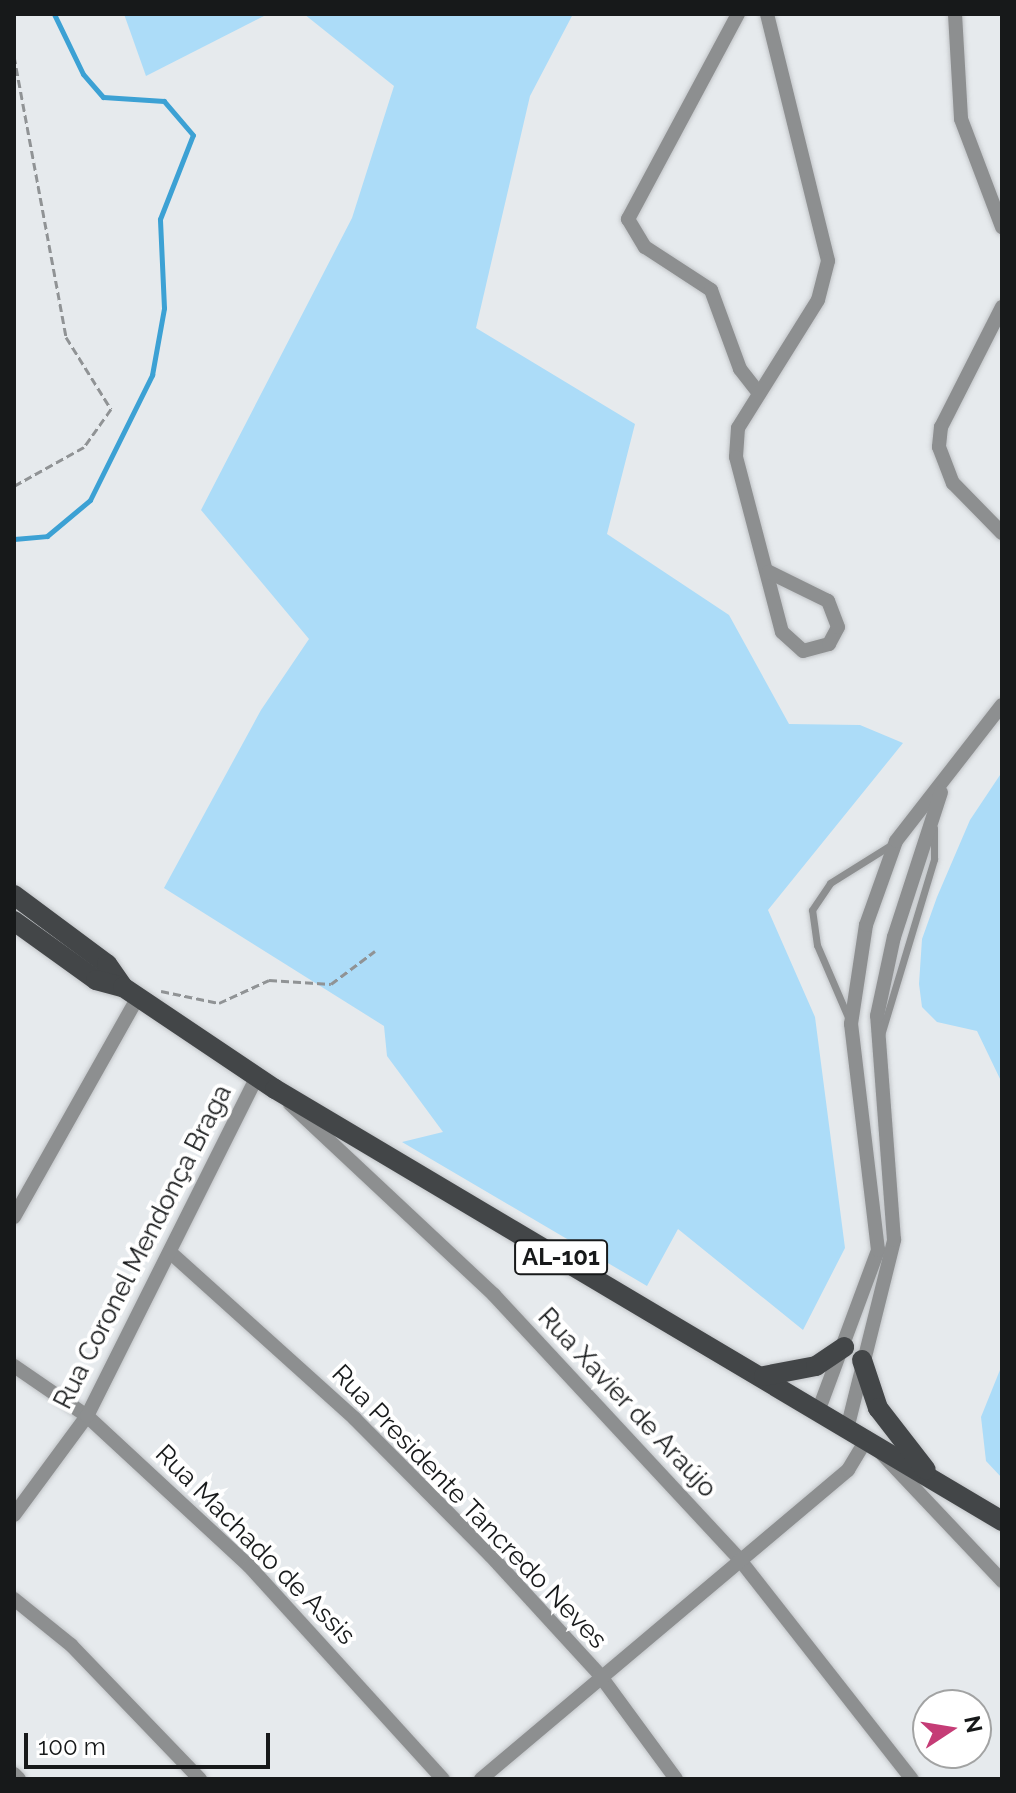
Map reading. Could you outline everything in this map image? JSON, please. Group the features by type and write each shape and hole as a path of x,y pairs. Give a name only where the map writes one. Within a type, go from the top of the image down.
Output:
{"main road":[{"name":"AL-101","path":"14,895 107,964 131,992 256,1078 848,1425 1002,1521"},
{"name":"AL-101","path":"14,921 96,980 131,992"},
{"path":"764,1376 816,1366 844,1347"},
{"path":"862,1360 878,1408 930,1477"}],"street":[{"path":"738,14 628,219 645,247 711,290 746,381 759,393"},
{"path":"767,14 828,261 818,300 759,393 735,442 787,641 803,651 829,644 838,617 828,601 769,572"},
{"path":"955,14 961,119 1002,227"},
{"path":"1002,307 941,427 939,447 953,483 1002,533"},
{"path":"819,1409 878,1250 851,1024 866,925 896,841 1002,705"},
{"path":"848,1425 894,1240 876,1044 894,937 943,784"},
{"path":"14,1217 131,992"},
{"name":"Rua Coronel Mendonça Braga","path":"14,1515 87,1416 172,1254 256,1078"},
{"name":"Rua Xavier de Araújo","path":"275,1089 494,1295 740,1560 912,1779"},
{"name":"Rua Presidente Tancredo Neves","path":"172,1254 366,1429 599,1674 676,1779"},
{"name":"Rua Machado de Assis","path":"14,1366 87,1416 249,1566 443,1779"},
{"path":"481,1779 599,1674 848,1470 867,1438 1002,1581"},
{"path":"14,1599 71,1645 200,1779"},
{"path":"14,1774 19,1779"}],"lane":[{"path":"851,1024 820,953 812,910 830,883 896,841"}],"path":[{"path":"14,56 66,337 111,409 84,447 14,486"},
{"path":"131,992 168,989 219,1003 276,979 331,984 375,951"}],"shaded area":[{"path":"124,14 268,14 146,76"},
{"path":"304,14 573,14 530,96 476,328 635,424 607,534 729,615 789,724 860,725 903,743 768,910 815,1017 845,1248 803,1330 678,1229 647,1286 402,1142 443,1132 387,1056 384,1026 164,888 261,710 309,639 201,510 352,218 394,86"},
{"path":"1002,772 1002,1083 977,1031 937,1022 922,1007 919,984 922,939 937,897 970,820"},
{"path":"1002,1365 1002,1478 986,1461 981,1417"}],"waterway":[{"path":"14,539 47,536 90,500 152,375 164,308 160,219 193,135 164,101 103,97 83,74 54,14"}]}
